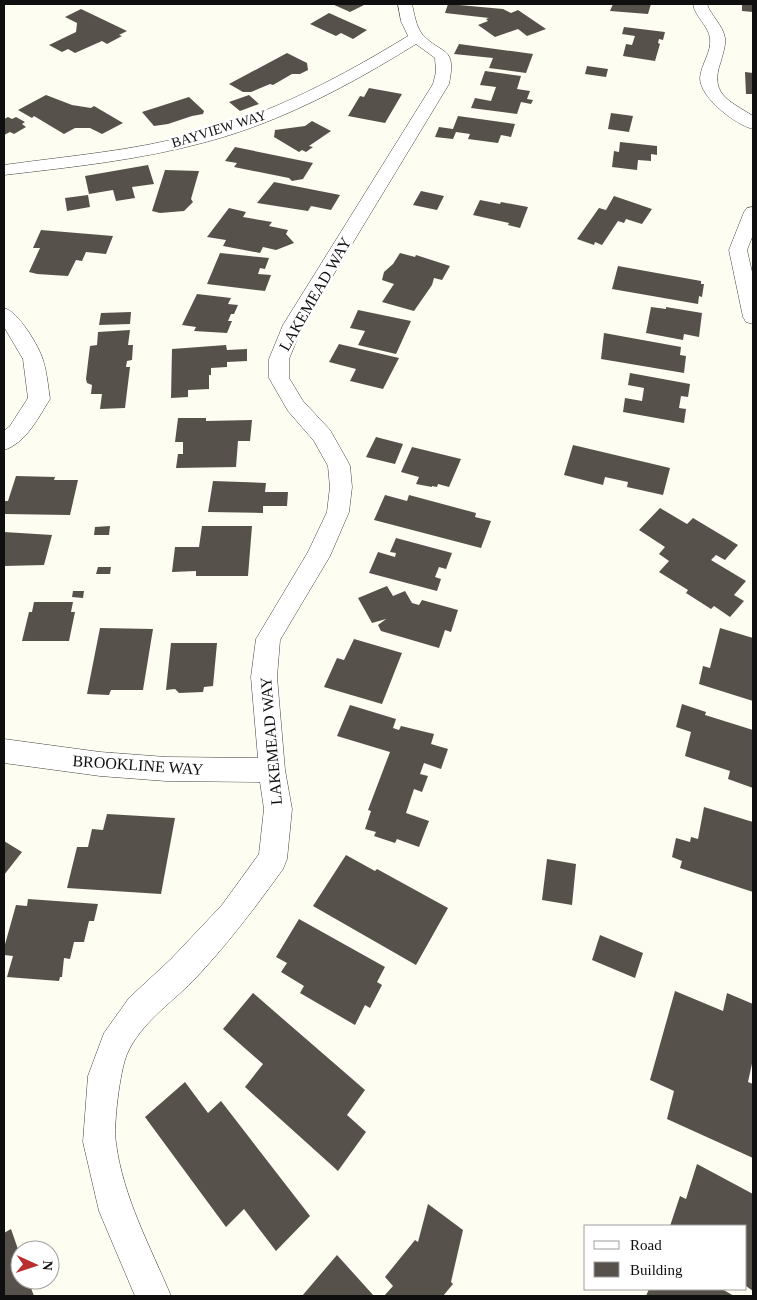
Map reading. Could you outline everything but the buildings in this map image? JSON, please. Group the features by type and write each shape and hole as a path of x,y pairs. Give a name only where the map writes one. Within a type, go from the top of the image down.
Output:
{"street":[{"name":"LAKEMEAD WAY","path":"153,1296 116,1211 99,1142 104,1076 115,1044 140,1009 182,970 232,915 273,859 278,810 272,770 264,677 268,639 318,556 338,512 341,487 338,466 322,436 295,406 279,378 279,359 294,325 440,84 445,67 443,57 417,37 409,24 405,4"},
{"path":"700,4 700,11 712,26 718,40 708,81 716,98 753,124"},
{"name":"BAYVIEW WAY","path":"4,170 170,146 247,124 320,92 417,37"},
{"path":"753,212 738,250 753,317"},
{"path":"4,314 20,335 33,359 38,399 18,431 4,442"},
{"name":"BROOKLINE WAY","path":"4,751 100,764 166,769 272,770"}]}
